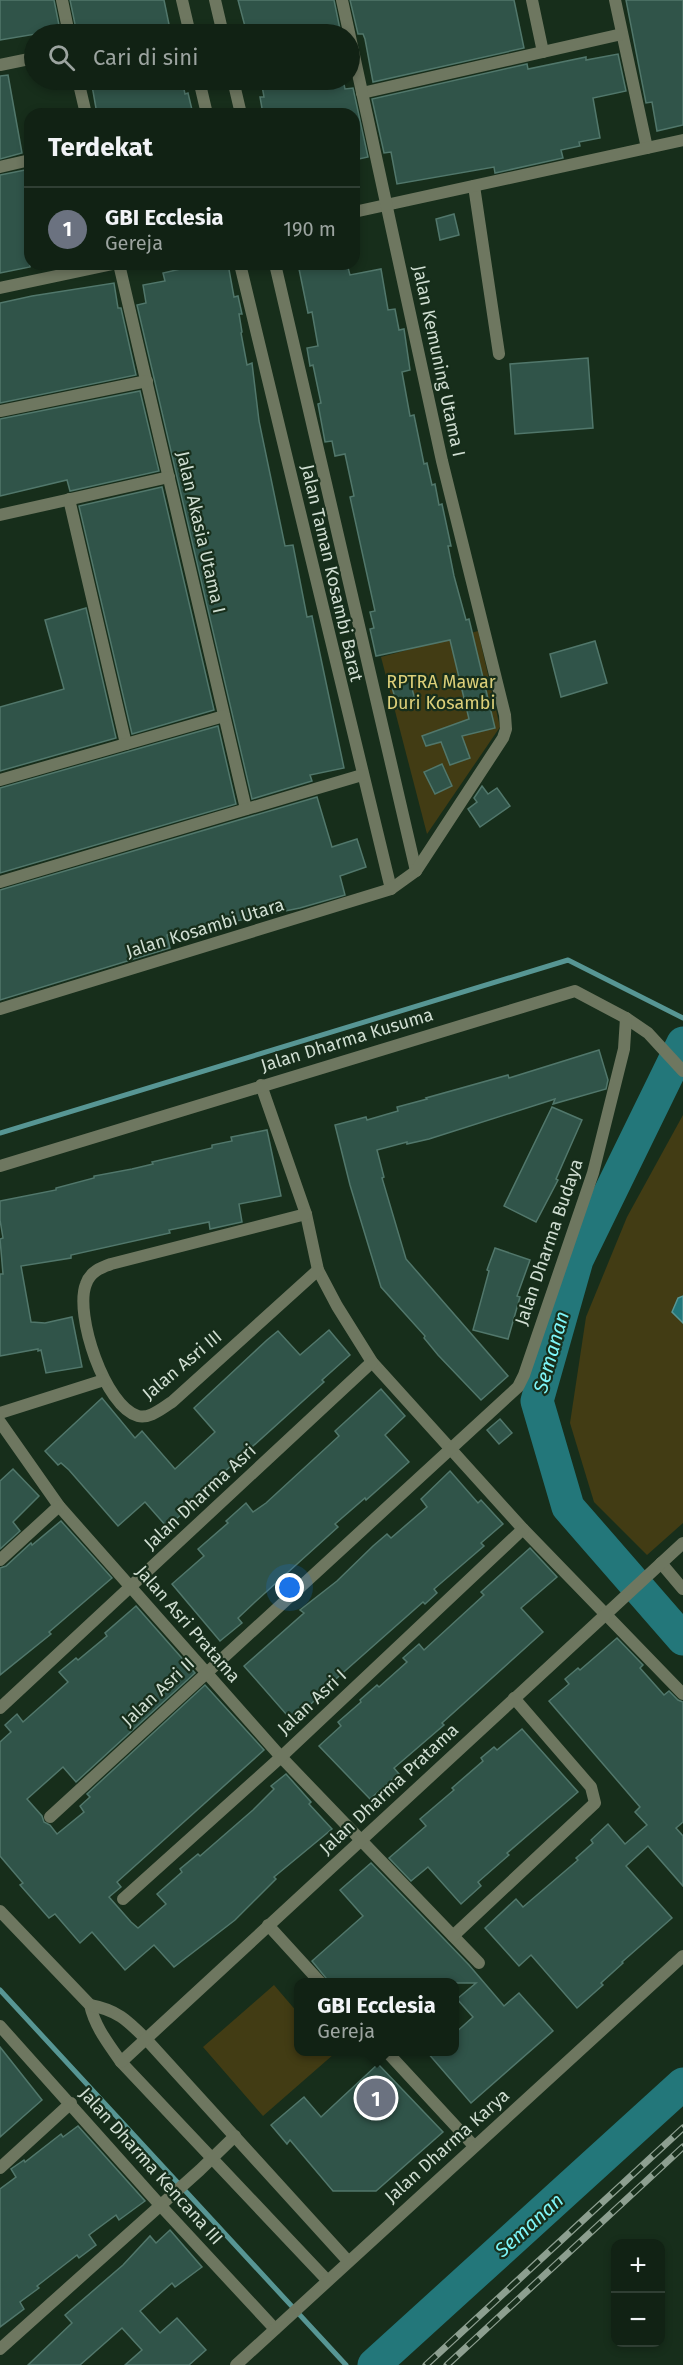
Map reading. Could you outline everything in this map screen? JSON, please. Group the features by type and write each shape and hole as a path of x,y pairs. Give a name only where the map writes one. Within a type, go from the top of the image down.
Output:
{"street":[{"path":"62,0 67,24"},
{"path":"182,0 188,24"},
{"path":"215,0 221,24"},
{"name":"Jalan Kemuning Utama I","path":"342,0 347,24"},
{"path":"532,0 543,52"},
{"path":"615,0 647,148"},
{"path":"362,93 622,34"},
{"path":"0,65 24,60"},
{"name":"Jalan Kemuning Utama I","path":"360,84 442,461 505,715 506,729 503,738 416,871"},
{"path":"80,90 85,108"},
{"path":"201,90 206,108"},
{"path":"235,90 240,108"},
{"path":"360,211 683,140"},
{"path":"0,166 24,161"},
{"path":"474,186 499,354"},
{"path":"0,288 85,270"},
{"name":"Jalan Akasia Utama I","path":"120,270 246,809"},
{"name":"Jalan Taman Kosambi Barat","path":"241,270 391,889"},
{"name":"Jalan Taman Kosambi Barat","path":"276,270 416,871"},
{"path":"0,411 147,381"},
{"path":"0,515 170,477"},
{"path":"69,499 126,744"},
{"path":"0,780 224,716"},
{"path":"0,882 362,775"},
{"name":"Jalan Kosambi Utara","path":"0,1010 391,889 416,871"},
{"name":"Jalan Dharma Kusuma","path":"0,1166 570,992 580,992 648,1033 683,1071"},
{"name":"Jalan Dharma Budaya","path":"450,1449 508,1398 518,1387 524,1375 593,1173 624,1049 626,1018"},
{"path":"261,1085 306,1214 318,1270 337,1306 372,1362 523,1529 607,1612 683,1694"},
{"name":"Jalan Asri III","path":"306,1214 111,1264 90,1276 85,1285 84,1298 86,1329 104,1380 128,1410 138,1416 155,1413 172,1402 318,1270"},
{"name":"Jalan Dharma Asri","path":"0,1708 372,1362"},
{"path":"0,1413 104,1380"},
{"name":"Jalan Asri Pratama","path":"0,1422 59,1506 281,1757 479,1963"},
{"name":"Jalan Asri II","path":"50,1817 450,1449"},
{"path":"0,1560 59,1506"},
{"name":"Jalan Asri I","path":"123,1899 281,1757 523,1529"},
{"name":"Jalan Dharma Pratama","path":"121,2062 683,1543"},
{"path":"658,1565 683,1589"},
{"path":"453,1936 595,1803 591,1787 514,1698"},
{"path":"0,1911 90,2005 100,2032 121,2062 327,2280"},
{"path":"268,1925 316,1978"},
{"name":"Jalan Dharma Karya","path":"236,2365 683,1956"},
{"path":"90,2005 107,2008 123,2016 348,2261"},
{"name":"Jalan Dharma Kencana III","path":"0,2026 161,2205 279,2326"},
{"path":"391,2056 474,2146"},
{"path":"0,2168 71,2103"},
{"path":"0,2349 235,2136"}],"green space":[{"name":"RPTRA Mawar Duri Kosambi","path":"478,631 500,727 427,834 381,657"},
{"path":"683,1115 683,1523 647,1555 594,1502 570,1423 586,1317 627,1217"},
{"path":"274,1985 294,2008 294,2056 332,2056 263,2116 203,2047"}],"water":[{"path":"683,1296 683,1323 672,1312 678,1298"}],"building":[{"path":"0,0 54,0 59,24 24,24 24,36 0,40"},
{"path":"70,0 164,0 169,24 75,24"},
{"path":"238,0 334,0 339,24 244,24"},
{"path":"350,0 514,0 524,48 373,82 365,39 363,34 360,34 360,24 356,24"},
{"path":"626,0 683,0 683,125 657,131 652,102 646,103"},
{"path":"618,54 626,91 593,98 600,138 579,142 580,146 561,150 563,158 495,173 494,167 397,184 391,152 384,153 372,99 527,64 528,69 586,57 586,60"},
{"path":"8,75 22,153 0,159 0,76"},
{"path":"93,90 184,90 185,94 188,93 192,108 96,108"},
{"path":"263,90 353,90 357,108 262,108 260,97 264,97"},
{"path":"360,120 368,157 360,159"},
{"path":"24,170 24,268 0,273 0,175"},
{"path":"454,214 459,235 440,240 436,219"},
{"path":"381,269 388,310 395,309 399,330 404,329 410,370 402,372 410,416 414,415 424,464 427,463 432,485 435,484 439,505 442,504 451,546 448,546 454,576 466,620 469,619 495,728 462,736 470,758 450,765 441,742 426,746 422,736 469,719 450,640 376,656 370,629 374,628 370,612 375,611 350,497 354,496 345,454 335,456 332,441 325,442 318,404 321,403 307,348 318,346 312,312 308,313 299,270 349,270 350,275"},
{"path":"176,270 229,270 234,297 238,296 242,314 239,314 247,365 252,363 259,421 285,546 293,545 307,617 312,616 344,768 310,775 312,781 252,799 137,305 146,303 143,285 165,281 163,273"},
{"path":"114,283 118,308 121,308 136,375 0,403 0,303"},
{"path":"588,358 593,428 515,434 510,364"},
{"path":"140,391 159,471 70,491 67,480 0,496 0,419"},
{"path":"162,487 214,710 132,734 79,506"},
{"path":"86,608 116,738 0,771 0,707 64,689 45,620"},
{"path":"595,641 607,683 561,697 550,654"},
{"path":"409,678 416,703 398,708 391,684"},
{"path":"218,726 236,804 0,873 0,788"},
{"path":"442,764 452,786 435,794 424,772"},
{"path":"482,786 488,794 497,788 510,806 480,827 468,809 477,802 474,798"},
{"path":"317,797 332,847 357,839 366,867 340,876 345,895 300,908 167,935 170,948 0,1000 0,890"},
{"path":"599,1050 608,1080 606,1089 553,1104 555,1099 429,1139 377,1150 384,1177 382,1178 406,1259 508,1376 481,1400 438,1355 424,1338 425,1336 381,1287 350,1185 335,1125 366,1117 367,1120 398,1111 397,1107 426,1098 508,1075 509,1078"},
{"path":"552,1107 582,1120 556,1179 558,1180 536,1222 504,1206"},
{"path":"267,1130 281,1196 239,1204 242,1222 210,1229 209,1222 71,1255 71,1258 21,1266 31,1322 45,1323 72,1317 82,1367 46,1373 41,1350 38,1351 38,1349 0,1356 0,1274 3,1274 0,1239 3,1238 0,1201 56,1190 56,1188 94,1178 94,1176 132,1169 212,1148 212,1145 232,1141 231,1137"},
{"path":"495,1248 530,1260 517,1296 520,1297 508,1339 473,1330 489,1271 487,1270"},
{"path":"329,1330 350,1355 322,1380 324,1382 181,1511 183,1513 167,1527 145,1502 118,1526 69,1470 61,1463 58,1465 45,1451 102,1398 135,1438 142,1431 175,1469 215,1432 194,1408 267,1340 278,1331 300,1355"},
{"path":"381,1389 405,1416 385,1435 409,1462 335,1524 338,1527 238,1618 242,1623 220,1641 172,1584 204,1556 198,1549 228,1523 226,1521 246,1503 253,1512 266,1503 339,1436 335,1431"},
{"path":"500,1419 512,1433 499,1444 487,1430"},
{"path":"13,1469 39,1496 13,1522 20,1531 0,1549 0,1481"},
{"path":"450,1471 478,1503 481,1500 503,1524 481,1543 484,1546 434,1589 437,1593 425,1604 423,1602 337,1678 293,1722 244,1666 304,1613 300,1610 337,1581 373,1546 387,1534 391,1538 427,1507 421,1499"},
{"path":"61,1521 112,1578 49,1632 51,1634 0,1675 0,1568 6,1566 31,1543 32,1545"},
{"path":"530,1548 557,1577 521,1608 543,1632 442,1723 444,1725 394,1768 399,1774 370,1799 319,1746 341,1726 338,1722 361,1702 360,1700 377,1685 379,1687 407,1662 403,1658 419,1644 424,1650 484,1595 481,1592"},
{"path":"136,1606 195,1673 76,1782 63,1767 27,1799 42,1816 44,1822 50,1825 57,1834 84,1812 80,1806 90,1797 87,1794 205,1685 264,1750 117,1882 121,1887 109,1897 138,1928 166,1904 157,1894 182,1872 180,1869 198,1854 200,1856 253,1810 274,1789 271,1786 286,1774 332,1829 274,1877 276,1879 235,1920 174,1967 154,1945 125,1970 92,1932 80,1943 55,1914 49,1918 20,1885 23,1883 0,1856 0,1742 11,1732 5,1725 17,1714 23,1722 68,1682 59,1672 107,1636 105,1633"},
{"path":"617,1638 643,1665 640,1668 664,1695 669,1691 683,1702 683,1822 676,1828 683,1836 683,1886 648,1846 626,1866 672,1918 622,1962 601,1983 603,1985 577,2008 531,1955 519,1966 485,1928 516,1899 523,1907 578,1860 576,1858 593,1843 591,1840 608,1824 625,1844 647,1825 635,1812 640,1807 549,1701 569,1684 565,1679 578,1668 580,1670"},
{"path":"522,1729 578,1792 507,1853 509,1855 478,1882 481,1886 461,1904 428,1867 411,1881 389,1858 426,1826 420,1819 483,1761 481,1758 494,1747 497,1750"},
{"path":"371,1863 469,1965 504,2006 519,1993 553,2031 471,2103 430,2056 459,2056 459,2030 473,2017 459,2001 459,1997 476,1983 459,1983 459,1978 326,1978 312,1961 363,1916 340,1890"},
{"path":"0,2047 42,2100 0,2137"},
{"path":"378,2064 443,2132 376,2191 333,2191 290,2140 287,2144 271,2125 304,2097 321,2117"},
{"path":"78,2126 145,2201 119,2220 116,2215 89,2235 96,2245 79,2258 77,2255 37,2286 39,2288 20,2302 24,2309 0,2327 0,2189 16,2177 11,2169 24,2160 25,2162 61,2134 63,2137"},
{"path":"170,2230 202,2267 175,2287 172,2283 140,2311 160,2333 177,2318 206,2350 189,2365 125,2365 142,2350 122,2328 80,2365 28,2365 72,2323 65,2315 123,2265 150,2236 156,2243"}],"waterway":[{"path":"0,1133 568,960 683,1018"},
{"name":"Semanan","path":"683,1043 577,1260 537,1401 568,1507 683,1639"},
{"path":"0,1990 346,2365"},
{"name":"Semanan","path":"374,2365 683,2084"}],"railway":[{"path":"426,2365 683,2128"},
{"path":"447,2365 683,2147"}],"place":[{"name":"GBI Ecclesia","path":"376,2098"}]}
